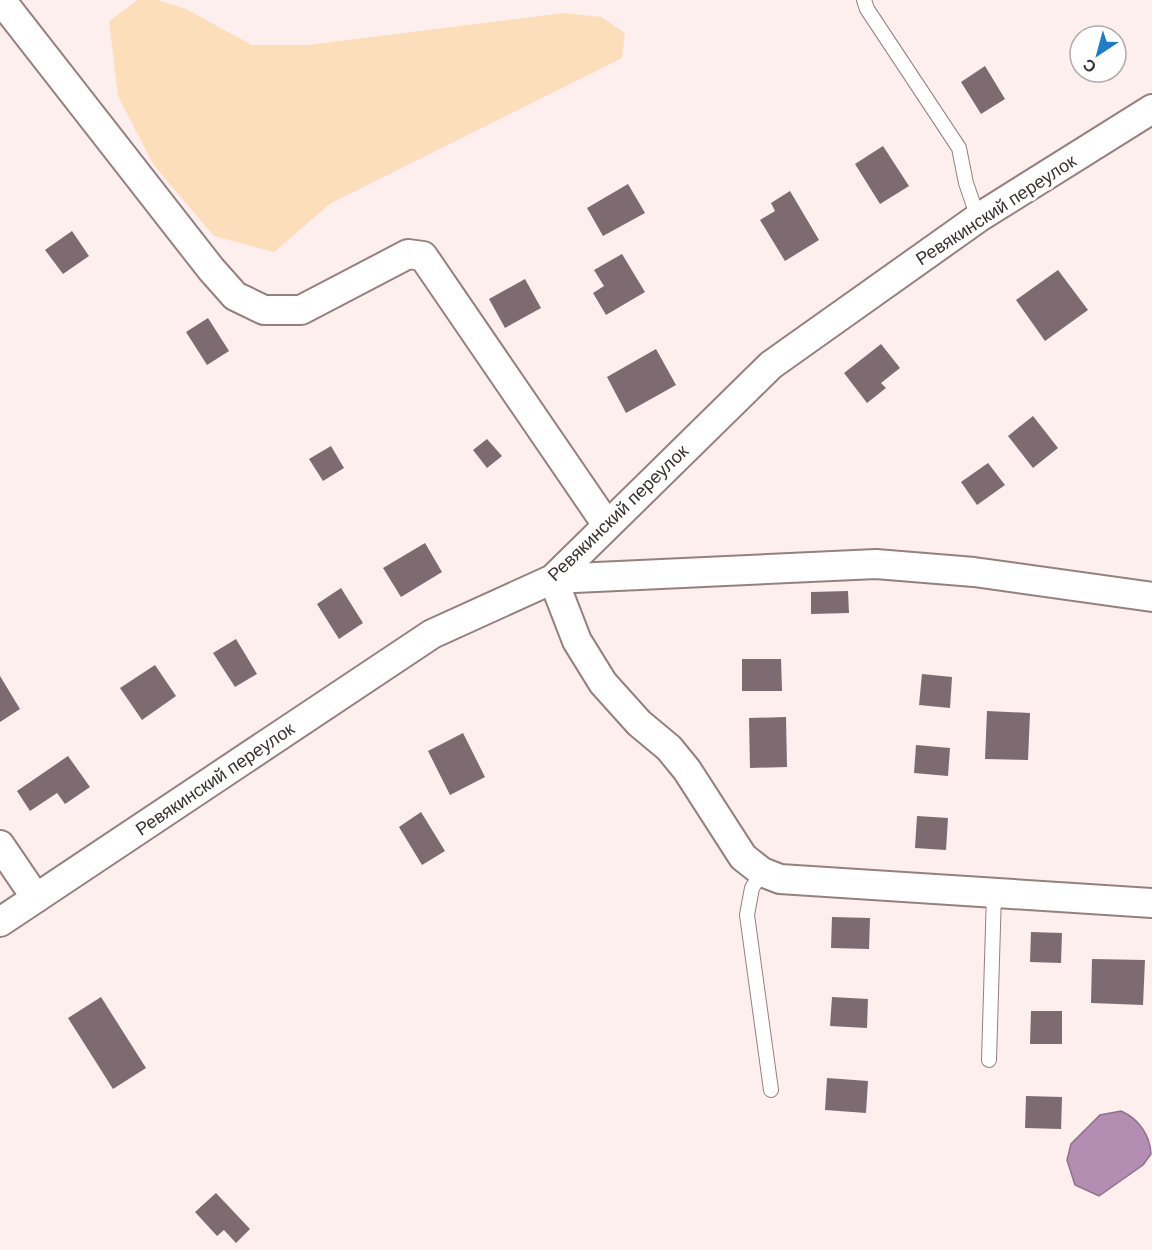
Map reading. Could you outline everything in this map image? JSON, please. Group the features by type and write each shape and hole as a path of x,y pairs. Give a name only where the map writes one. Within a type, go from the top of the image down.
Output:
{"street":[{"path":"1,0 211,268 236,296 264,310 301,310 408,254 423,256 607,525"},
{"name":"Ревякинский переулок","path":"0,922 432,634 553,579 771,365 978,218 1152,109"},
{"path":"1152,597 974,572 876,564 553,579 577,641 603,683 639,723 669,748 687,770 743,857 762,872 780,879 1152,903"},
{"path":"0,845 36,898"}],"lane":[{"path":"864,0 867,9 958,148 966,183 978,218"},
{"path":"762,872 752,888 747,915 771,1090"},
{"path":"989,1060 994,893"}],"shaded area":[{"path":"138,0 158,0 186,9 252,45 308,45 564,13 601,17 625,33 622,58 331,203 274,252 214,236 153,164 118,96 109,21"},
{"path":"1121,1111 1133,1118 1142,1128 1146,1134 1151,1154 1143,1165 1099,1196 1075,1185 1067,1160 1071,1144 1100,1115"}],"building":[{"path":"985,66 1005,99 981,114 961,82"},
{"path":"883,146 909,186 880,204 855,164"},
{"path":"628,184 645,213 603,236 587,208"},
{"path":"790,191 819,240 785,261 760,220 775,211 771,203"},
{"path":"72,231 89,256 63,274 45,250"},
{"path":"622,254 645,292 606,315 593,293 604,286 594,270"},
{"path":"1058,270 1088,310 1045,341 1016,300"},
{"path":"525,279 541,308 505,328 489,299"},
{"path":"208,318 229,351 207,365 186,332"},
{"path":"881,344 900,368 881,383 886,388 867,403 844,373"},
{"path":"656,349 676,385 626,413 607,377"},
{"path":"1033,416 1058,448 1033,468 1008,436"},
{"path":"487,439 502,456 487,468 473,450"},
{"path":"331,446 344,468 323,481 309,459"},
{"path":"988,463 1005,485 977,505 961,482"},
{"path":"425,543 442,572 401,597 383,568"},
{"path":"341,588 363,623 339,639 317,604"},
{"path":"848,591 849,613 811,614 811,592"},
{"path":"236,639 257,674 235,687 213,653"},
{"path":"742,659 781,659 782,691 742,691"},
{"path":"155,665 176,696 142,720 120,688"},
{"path":"922,674 952,677 950,708 919,705"},
{"path":"0,676 20,709 0,722"},
{"path":"987,711 1030,713 1028,760 985,759"},
{"path":"786,717 787,767 750,768 749,718"},
{"path":"463,733 485,777 450,795 428,751"},
{"path":"916,745 950,748 948,776 914,773"},
{"path":"68,756 90,787 65,804 57,793 30,811 17,791"},
{"path":"421,812 445,851 422,865 399,827"},
{"path":"917,816 948,818 946,850 915,848"},
{"path":"832,917 870,918 869,949 831,948"},
{"path":"1031,932 1062,933 1061,963 1030,962"},
{"path":"1092,959 1145,960 1143,1005 1091,1003"},
{"path":"101,997 146,1068 113,1089 68,1018"},
{"path":"832,997 868,999 867,1028 830,1026"},
{"path":"1031,1011 1062,1011 1062,1044 1030,1044"},
{"path":"827,1078 868,1081 866,1113 825,1110"},
{"path":"1026,1096 1062,1097 1061,1129 1025,1128"},
{"path":"216,1193 250,1229 236,1243 224,1230 217,1236 195,1212"}]}
